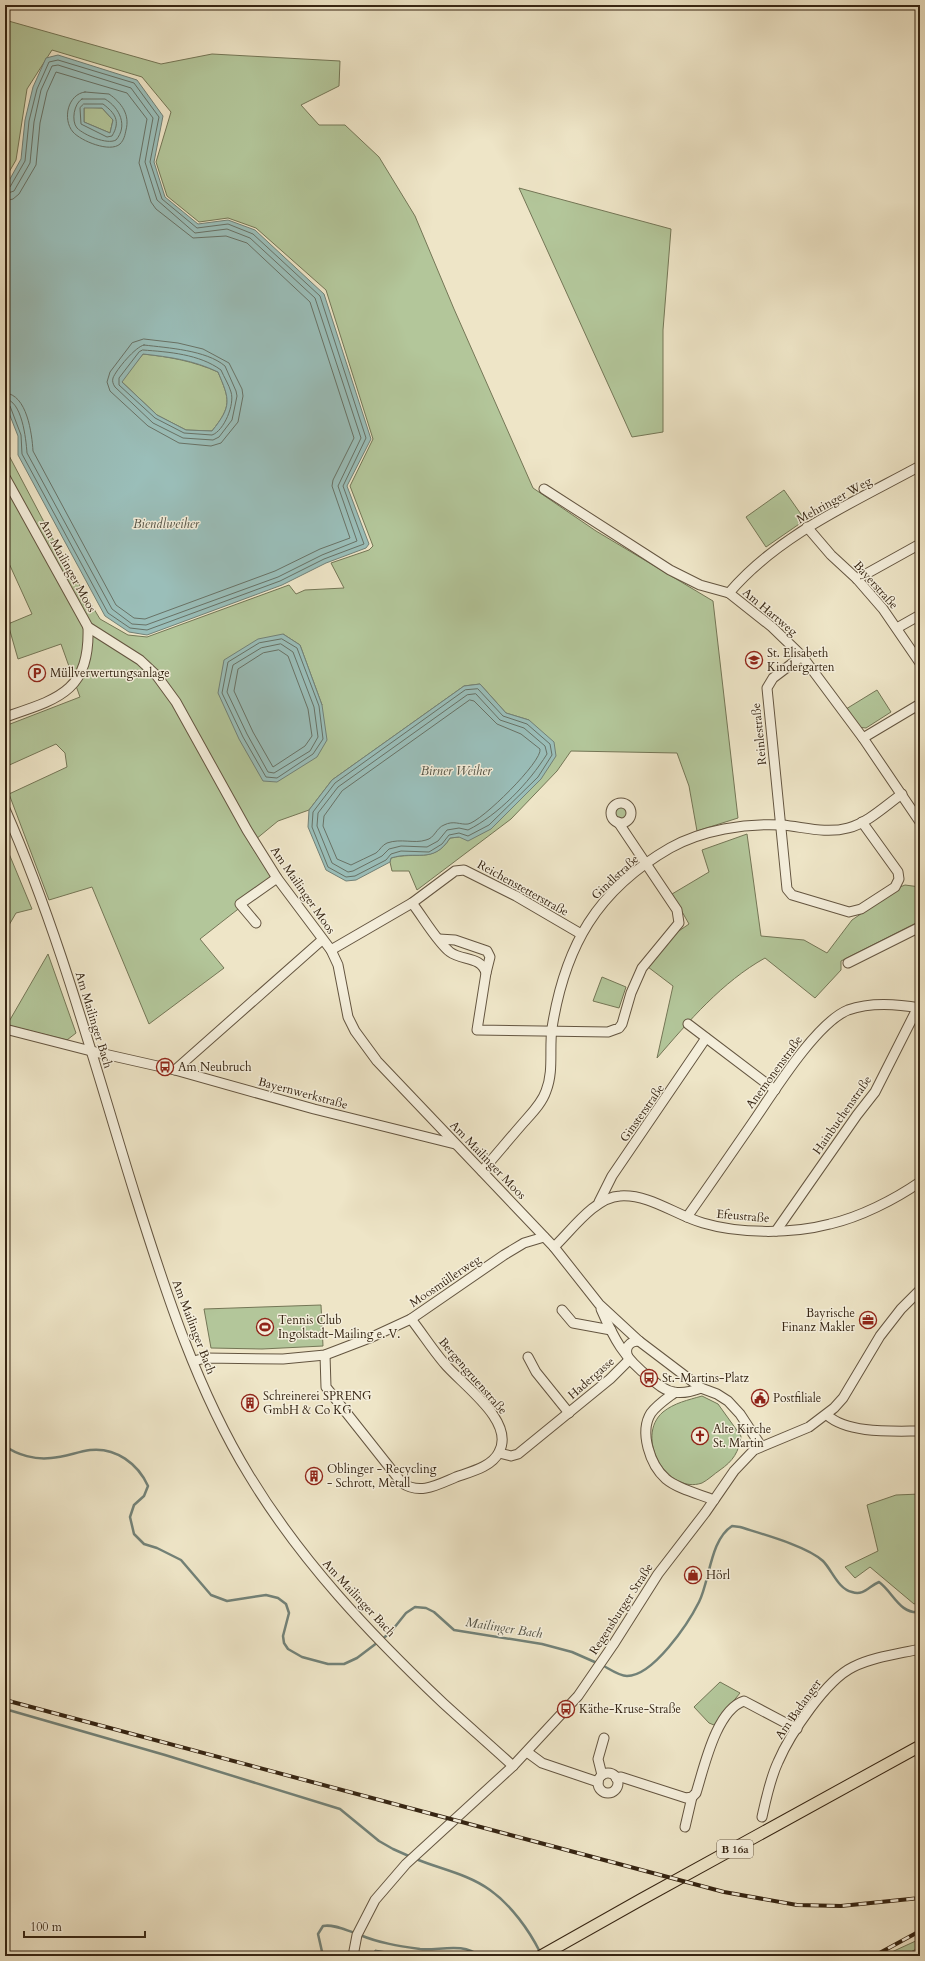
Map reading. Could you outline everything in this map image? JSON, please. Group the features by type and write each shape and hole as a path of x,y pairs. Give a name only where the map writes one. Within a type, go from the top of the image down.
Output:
{"main road":[{"name":"B 16a","path":"546,1954 642,1899 920,1746"}],"street":[{"name":"Mehringer Weg","path":"729,593 743,577 806,527 920,466"},
{"name":"Am Mailinger Moos","path":"5,477 88,627 140,660 157,676 176,702 247,830 277,878 322,940 331,950 338,965 348,1017 355,1031 377,1061 554,1247 599,1304 639,1340 701,1388 717,1394 728,1401 740,1414 761,1446"},
{"name":"Am Hartweg","path":"544,489 670,570 700,585 729,593 772,627 802,656 863,738 920,822"},
{"name":"Bayerstraße","path":"806,527 831,555 857,579 897,628 920,664"},
{"path":"857,579 920,544"},
{"path":"897,628 920,614"},
{"path":"5,717 57,698 73,685 84,668 89,647 88,627"},
{"name":"Reinlestraße","path":"802,656 773,678 767,688 787,889 792,896 849,912 861,909 895,887 899,879 898,872 862,822"},
{"path":"863,738 920,704"},
{"name":"Gindlstraße","path":"482,1171 537,1108 546,1093 550,1078 552,1032 557,996 568,962 581,934 608,897 645,864 672,848 698,836 750,826 781,825 832,831 849,828 862,822 902,794"},
{"name":"Am Mailinger Bach","path":"5,808 38,890 67,972 156,1260 210,1400 248,1473 282,1526 310,1564 367,1627 442,1702 513,1766"},
{"path":"439,939 455,940 487,951 490,957 477,1030 608,1032 619,1028 622,1024 631,992 642,968 660,943 677,927 679,923 677,910 618,822"},
{"name":"Reichenstetterstraße","path":"331,950 412,903 454,871 464,870 516,896 581,934"},
{"path":"256,923 240,904 277,878"},
{"path":"412,903 451,953 479,962 484,967 486,973"},
{"path":"848,963 920,927"},
{"path":"175,1070 322,940"},
{"name":"Anemonenstraße","path":"688,1217 775,1090 818,1033 833,1019 848,1010 869,1006 919,1008"},
{"name":"Hainbuchenstraße","path":"776,1231 857,1115 876,1092 919,1008"},
{"path":"688,1024 775,1090"},
{"name":"Bayernwerkstraße","path":"5,1029 91,1051 175,1070 314,1109 456,1144"},
{"name":"Ginsterstraße","path":"599,1202 612,1176 706,1038"},
{"name":"Efeustraße","path":"554,1247 599,1202 619,1196 640,1198 718,1227 776,1231 797,1230 830,1224 862,1213 920,1182"},
{"name":"Moosmüllerweg","path":"194,1361 210,1358 283,1359 325,1355 372,1337 411,1319 504,1255 524,1243 544,1237"},
{"name":"Regensburger Straße","path":"353,1952 364,1919 375,1900 406,1864 513,1766 570,1704 613,1645 658,1574 741,1462 761,1446 809,1427 827,1415 843,1398 880,1336 901,1309 920,1290"},
{"name":"Am Mailinger Moos","path":"599,1304 611,1330 629,1360 660,1387 674,1393"},
{"path":"562,1310 573,1323 611,1330"},
{"name":"Bergengruenstraße","path":"411,1319 445,1364 478,1398 499,1424 503,1434 503,1444 499,1453"},
{"path":"629,1360 626,1349 627,1346 630,1343 639,1340"},
{"path":"325,1355 326,1387 395,1476 409,1488 425,1489 486,1465 499,1453"},
{"name":"Hadergasse","path":"528,1357 536,1372 569,1413"},
{"name":"Hadergasse","path":"499,1453 511,1456 518,1454 569,1413 629,1360"},
{"path":"701,1388 691,1392 674,1393 661,1402 651,1414 647,1428 647,1440 652,1461 666,1479 714,1500"},
{"path":"827,1415 835,1423 852,1427 874,1430 920,1431"},
{"name":"Am Badanger","path":"762,1817 778,1762 797,1729 831,1683 852,1668 868,1661 920,1649"},
{"path":"685,1827 692,1797 696,1793 718,1727 738,1703 744,1701 750,1703 797,1729"},
{"path":"604,1738 598,1759 600,1789 609,1793 614,1791 617,1786 616,1778"},
{"path":"526,1752 542,1763 600,1779 609,1773 616,1778 621,1777 686,1798 692,1797"}],"green space":[{"path":"5,20 161,64 212,54 340,61 339,86 301,105 319,125 345,125 379,157 415,216 454,309 533,488 596,531 713,601 738,818 697,831 689,786 677,753 571,751 557,771 511,819 417,890 409,871 392,871 390,862 391,858 431,854 444,846 450,838 459,837 529,720 506,713 480,684 464,686 332,780 309,810 278,821 250,844 274,881 200,939 224,968 149,1024 92,887 49,900 9,794 67,767 65,753 56,744 5,767 5,726 80,697 61,644 18,659 8,624 32,614 7,559 5,559 5,448 62,556 100,619 128,635 147,637 289,585 296,594 305,590 344,588 331,563 369,550 373,546 350,486 373,439 326,290 256,228 228,218 199,222 167,196 156,162 171,112 142,77 52,50 27,89 16,160 5,179","holes":["283,634 300,645 322,705"]},
{"path":"84,107 102,108 113,120 110,133 84,122"},
{"path":"519,188 671,229 663,330 663,432 632,437"},
{"path":"143,354 181,360 218,372 227,396 227,403 223,415 212,431 186,430 157,415 121,381"},
{"path":"784,490 805,520 766,547 746,517"},
{"path":"877,690 891,712 866,728 857,727 846,709"},
{"path":"621,805 627,807 629,813 627,819 621,821 615,819 613,813 615,807"},
{"path":"747,834 761,936 804,940 827,953 852,920 905,885 920,887 920,921 841,961 841,970 815,998 765,958 720,990 694,1016 657,1058 673,986 648,967 673,935 689,924 672,894 709,872 702,850"},
{"path":"5,844 32,909 16,913 5,932"},
{"path":"48,954 76,1033 67,1040 7,1025"},
{"path":"602,977 626,987 619,1008 593,1001"},
{"name":"Tennis Club Ingolstadt-Mailing e. V.","path":"321,1305 323,1346 262,1349 211,1348 204,1309"},
{"path":"702,1396 718,1404 741,1436 739,1447 735,1456 725,1467 702,1483 689,1484 677,1480 667,1472 658,1461 653,1449 652,1435 655,1423 663,1412 676,1404"},
{"path":"920,1494 920,1602 914,1604 870,1567 855,1578 845,1567 878,1551 867,1505 896,1495"},
{"path":"720,1682 740,1693 714,1725 709,1723 694,1707"},
{"path":"920,1939 920,1947 903,1956 883,1956"}],"water":[{"name":"Biendlweiher","path":"58,55 137,80 163,116 154,162 165,197 198,224 228,220 255,230 324,294 371,439 347,486 369,544 366,548 326,563 282,585 147,635 129,632 105,616 18,455 18,436 5,403 5,188 21,159 25,120 33,87 46,58","holes":["84,108 102,108 113,120 110,133 84,122","143,354 181,360 218,372 227,396 227,403 223,415 212,431 186,430 157,415 122,382"]},
{"path":"283,634 300,645 322,705 327,740 317,757 277,782 263,781 239,739 218,693 224,660 258,639"},
{"name":"Birner Weiher","path":"480,684 506,713 529,720 554,742 556,756 541,779 491,829 468,841 459,837 450,838 444,846 430,854 408,855 391,858 390,862 356,880 346,881 326,870 308,827 309,810 332,780 464,686"},
{"path":"375,1950 411,1956 374,1956"}],"waterway":[{"name":"Mailinger Bach","path":"5,1446 21,1454 39,1458 56,1457 90,1450 100,1450 109,1451 125,1459 132,1464 144,1478 148,1486 144,1496 134,1505 130,1517 134,1534 144,1544 157,1548 181,1560 211,1595 227,1601 266,1595 278,1598 286,1604 289,1613 283,1636 284,1643 288,1649 302,1657 328,1664 344,1664 357,1658 390,1633 406,1613 415,1607 426,1608 434,1612 454,1630 542,1644 572,1652 597,1663"},
{"name":"Mailinger Bach","path":"602,1665 624,1676 637,1674 648,1668 669,1647 687,1623 699,1602 715,1550 725,1532 732,1526 740,1527 784,1541 806,1550 823,1561 839,1583 847,1590 860,1593 879,1582 897,1602 907,1610 920,1612"},
{"path":"5,1709 165,1755 340,1809 379,1841 411,1857"},
{"path":"416,1859 473,1880 490,1890 498,1896 519,1918 540,1952"},
{"path":"323,1956 318,1934 323,1926 335,1927 355,1933"},
{"path":"360,1935 382,1942 420,1949 466,1949 479,1956"}],"railway":[{"path":"5,1700 724,1892 797,1905 841,1906 920,1898"},
{"path":"874,1956 920,1931"}],"place":[{"name":"St. Elisabeth Kindergarten","path":"754,660"},
{"name":"Müllverwertungsanlage","path":"37,673"},
{"name":"Am Neubruch","path":"165,1067"},
{"name":"Bayrische Finanz Makler","path":"868,1320"},
{"name":"Tennis Club Ingolstadt-Mailing e. V.","path":"265,1327"},
{"name":"St.-Martins-Platz","path":"649,1378"},
{"name":"Postfiliale","path":"760,1398"},
{"name":"Schreinerei SPRENG GmbH & Co KG","path":"250,1403"},
{"name":"Alte Kirche St. Martin","path":"700,1436"},
{"name":"Oblinger - Recycling - Schrott, Metall","path":"314,1476"},
{"name":"Hörl","path":"693,1575"},
{"name":"Käthe-Kruse-Straße","path":"566,1709"}]}
